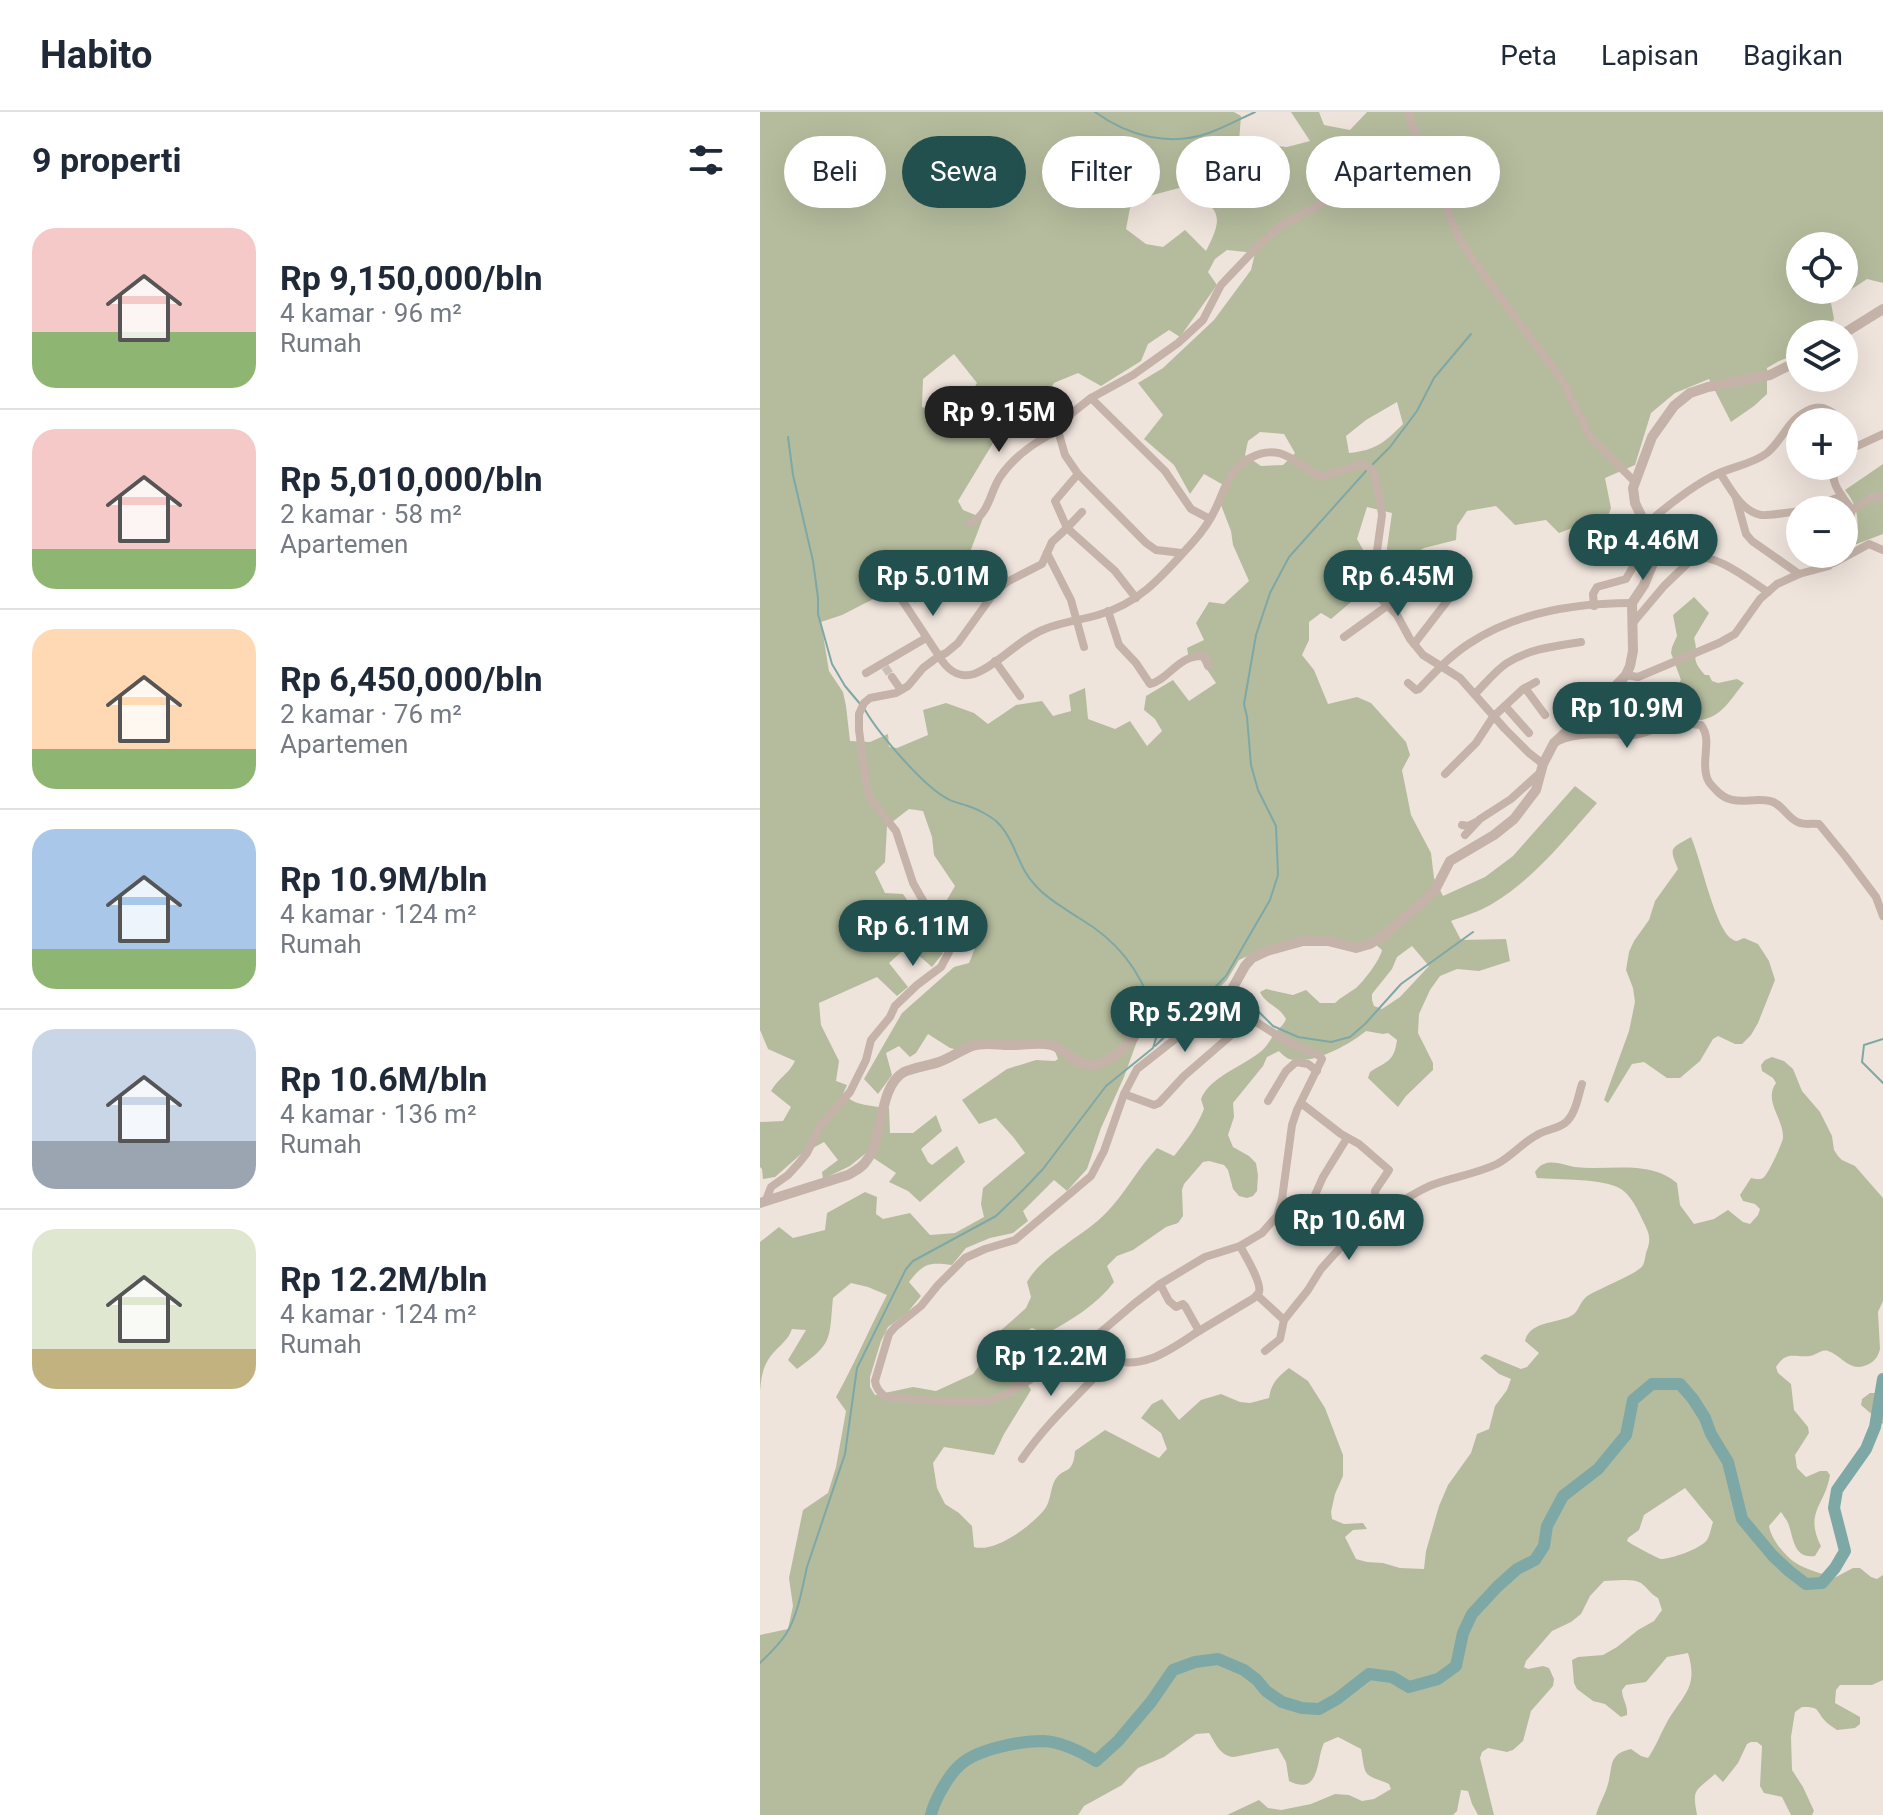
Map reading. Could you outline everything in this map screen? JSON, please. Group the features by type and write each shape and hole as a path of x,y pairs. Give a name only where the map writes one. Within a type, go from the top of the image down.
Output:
{"street":[{"path":"1409,112 1411,124 1435,171 1461,242 1557,372 1591,438 1634,481"},
{"path":"970,523 981,516 999,479 1030,446 1059,430 1072,413 1091,398 1133,375 1178,343 1203,320 1221,285 1260,244 1279,227 1314,208"},
{"path":"1858,325 1883,309"},
{"path":"763,1202 859,1169 873,1149 890,1087 904,1072 941,1062 985,1043 1054,1045 1080,1062 1092,1065 1102,1062 1128,1044 1154,1015 1188,1022 1204,1017 1232,989 1252,958 1267,951 1303,941 1328,941 1356,948 1386,934 1434,892 1450,861 1494,835 1514,819 1536,790 1542,767 1554,743 1626,675 1633,651 1632,603 1644,585 1654,555 1648,531 1635,503 1634,481 1652,437 1667,414 1682,398 1708,387 1770,375 1786,367"},
{"path":"1091,398 1165,471 1191,509 1210,519"},
{"path":"1594,606 1595,589 1626,579 1648,531 1712,476 1770,451 1786,428"},
{"path":"1059,430 1065,455 1078,474 1146,543 1156,550 1182,553"},
{"path":"1858,446 1883,434"},
{"path":"900,597 950,669 972,675 1046,628 1108,611 1147,591 1195,541 1210,519 1232,472 1250,458 1268,452 1280,453 1321,477 1361,464 1370,469 1382,515 1371,582 1373,591 1400,618 1423,655 1460,678 1542,767"},
{"path":"1720,473 1736,498 1743,526 1752,541 1799,574"},
{"path":"1078,474 1055,501 1067,528 1115,571 1136,598"},
{"path":"1833,480 1842,496"},
{"path":"1858,506 1883,495"},
{"path":"1736,498 1753,512 1762,515 1786,513"},
{"path":"763,1202 771,1187 788,1175 807,1153 821,1125 850,1092 863,1067 871,1040 895,1006 941,967 949,952 913,883 896,831 871,800 865,779 859,714 864,703 908,686 923,668 958,643 994,593 1007,582 1039,566 1052,542 1082,512"},
{"path":"1858,550 1869,544 1883,550"},
{"path":"1047,553 1071,600 1084,647"},
{"path":"1631,625 1664,586 1697,556 1724,564 1768,592"},
{"path":"1626,675 1638,677 1719,643 1735,634 1768,592 1787,579 1822,568"},
{"path":"1344,637 1435,571"},
{"path":"1414,644 1454,592"},
{"path":"1408,683 1416,690 1471,642 1523,619 1546,611 1632,603"},
{"path":"1108,611 1119,645 1150,684 1161,679 1174,666 1196,656 1204,656 1208,666"},
{"path":"866,673 926,638"},
{"path":"1475,694 1505,665 1522,656 1543,648 1581,642"},
{"path":"995,661 1020,696"},
{"path":"892,677 901,690"},
{"path":"1445,774 1476,743 1493,717 1536,682"},
{"path":"1525,688 1545,715"},
{"path":"1505,706 1529,733"},
{"path":"1554,743 1568,737 1596,733 1635,735 1672,724 1701,725 1706,731 1704,768 1713,787 1725,798 1770,801 1799,823 1819,824 1876,897 1883,916"},
{"path":"1462,825 1468,826 1511,799 1542,767"},
{"path":"1465,835 1480,819"},
{"path":"1188,1022 1184,1032 1137,1069 1091,1176 1015,1240 965,1258 921,1306 889,1334 875,1381 876,1388 886,1397 986,1402 1006,1394 1081,1349 1160,1284 1205,1257 1240,1246 1262,1233 1273,1222 1282,1199 1292,1125 1322,1059 1288,1042 1235,1006 1232,989"},
{"path":"1124,1094 1154,1105 1159,1103 1184,1076 1251,1018"},
{"path":"1268,1101 1286,1071 1296,1062 1308,1064 1317,1071"},
{"path":"1376,1208 1385,1208 1432,1185 1487,1168 1511,1156 1540,1133 1563,1125 1571,1116 1582,1084"},
{"path":"1265,1351 1280,1339 1284,1320 1321,1269 1376,1208 1375,1191 1389,1169 1301,1103"},
{"path":"1307,1213 1323,1177 1347,1138"},
{"path":"1282,1199 1307,1213 1342,1246"},
{"path":"1095,1338 1111,1360 1135,1363 1152,1360 1257,1295 1259,1288 1240,1246"},
{"path":"1160,1284 1172,1305 1185,1306 1199,1331"},
{"path":"1257,1295 1284,1320"},
{"path":"1022,1459 1051,1421 1111,1360"}],"green space":[{"path":"760,112 1234,112 1241,116 1239,136 1176,136 1176,189 1160,193 1160,136 1042,136 1042,208 1130,208 1126,229 1146,244 1163,247 1185,230 1206,251 1216,227 1217,219 1212,208 1290,208 1290,146 1306,142 1306,208 1500,208 1500,136 1307,136 1291,112 1319,112 1324,125 1350,130 1367,112 1883,112 1883,283 1867,279 1858,285 1858,232 1786,232 1786,304 1831,304 1834,319 1786,320 1786,358 1767,368 1767,394 1731,422 1709,379 1675,393 1651,413 1635,465 1605,478 1611,508 1605,525 1580,525 1559,533 1546,520 1515,525 1496,506 1467,511 1457,526 1456,540 1424,548 1403,560 1385,562 1392,513 1367,507 1357,539 1366,555 1364,591 1331,619 1321,613 1309,622 1309,640 1302,655 1314,670 1328,704 1357,697 1371,703 1406,742 1410,755 1402,770 1411,815 1431,853 1434,878 1443,896 1485,877 1513,856 1575,786 1597,803 1522,883 1487,907 1451,921 1461,940 1506,939 1510,961 1479,971 1457,969 1440,976 1419,1014 1418,1033 1433,1063 1433,1070 1398,1107 1368,1078 1370,1072 1394,1053 1397,1040 1388,1033 1366,1031 1340,1048 1308,1060 1289,1059 1279,1051 1267,1057 1233,1103 1234,1117 1228,1135 1233,1147 1256,1163 1257,1191 1253,1196 1239,1196 1224,1165 1203,1162 1184,1184 1183,1216 1178,1223 1117,1256 1107,1266 1114,1282 1100,1298 1046,1334 1032,1328 1022,1334 1009,1356 1031,1390 994,1455 944,1447 933,1463 937,1488 945,1504 972,1526 974,1547 992,1546 1012,1537 1044,1510 1055,1480 1070,1467 1075,1451 1105,1430 1159,1458 1167,1449 1161,1433 1141,1418 1152,1404 1162,1399 1179,1420 1201,1400 1221,1394 1250,1403 1269,1398 1271,1388 1289,1368 1308,1381 1325,1408 1343,1455 1343,1476 1331,1512 1332,1519 1344,1524 1363,1523 1367,1529 1353,1530 1345,1537 1356,1559 1400,1568 1424,1569 1426,1551 1448,1485 1471,1453 1477,1434 1489,1429 1495,1406 1511,1379 1499,1374 1480,1358 1485,1354 1521,1369 1527,1367 1539,1353 1525,1341 1532,1330 1571,1316 1586,1297 1634,1272 1644,1262 1649,1243 1648,1232 1625,1192 1603,1183 1537,1178 1535,1172 1551,1162 1575,1167 1654,1171 1677,1183 1680,1205 1694,1224 1714,1219 1728,1210 1750,1224 1760,1209 1743,1201 1740,1195 1751,1178 1765,1176 1783,1138 1772,1097 1776,1083 1762,1071 1761,1065 1772,1057 1784,1061 1793,1069 1802,1091 1820,1112 1838,1156 1855,1166 1883,1198 1883,1301 1878,1312 1880,1349 1876,1358 1869,1364 1857,1367 1833,1353 1823,1351 1810,1356 1784,1358 1776,1367 1778,1373 1791,1384 1794,1410 1808,1427 1809,1433 1795,1455 1797,1468 1806,1477 1820,1471 1827,1471 1830,1475 1815,1517 1816,1534 1821,1546 1815,1556 1798,1551 1788,1522 1781,1512 1769,1526 1773,1536 1787,1556 1809,1570 1834,1578 1853,1568 1860,1568 1877,1579 1883,1575 1883,1680 1872,1685 1840,1685 1836,1690 1835,1703 1860,1717 1860,1724 1855,1728 1837,1730 1815,1709 1802,1707 1795,1712 1791,1737 1792,1770 1814,1811 1812,1815 1791,1815 1782,1797 1764,1793 1760,1786 1762,1746 1751,1742 1723,1782 1715,1774 1699,1788 1695,1795 1697,1815 1596,1815 1615,1758 1631,1749 1648,1758 1687,1691 1691,1675 1688,1653 1667,1657 1646,1682 1626,1685 1622,1690 1627,1715 1621,1717 1577,1689 1572,1660 1603,1655 1654,1621 1662,1610 1658,1598 1641,1583 1622,1580 1604,1581 1590,1596 1581,1614 1552,1631 1526,1661 1524,1667 1528,1669 1549,1668 1554,1679 1553,1686 1531,1711 1523,1741 1507,1752 1488,1748 1482,1752 1480,1758 1494,1815 1478,1815 1468,1791 1461,1790 1457,1811 1453,1815 1227,1815 1259,1800 1268,1808 1281,1810 1311,1804 1335,1794 1349,1795 1362,1801 1374,1799 1391,1789 1389,1784 1367,1773 1361,1749 1338,1737 1324,1743 1316,1774 1307,1784 1299,1785 1289,1781 1286,1762 1278,1748 1229,1756 1219,1749 1209,1733 1196,1734 1164,1757 1138,1768 1122,1785 1084,1806 1078,1815 760,1815 760,1635 788,1629 793,1606 789,1578 803,1510 828,1493 836,1467 846,1411 836,1397 887,1295 851,1283 833,1298 829,1333 823,1346 797,1369 788,1360 806,1330 792,1329 766,1364 760,1391 760,1242 779,1227 793,1238 825,1230 827,1213 865,1192 877,1197 876,1214 883,1219 910,1213 930,1235 955,1233 984,1217 981,1204 983,1188 1025,1153 996,1118 979,1124 962,1100 1007,1069 1036,1060 1058,1059 1054,1049 1013,1042 958,1050 928,1034 910,1057 899,1046 886,1053 892,1075 878,1094 864,1079 902,1013 954,967 969,963 975,948 975,936 953,935 940,912 955,886 934,855 932,837 923,811 909,809 887,826 885,862 875,872 885,893 903,894 943,953 932,967 908,946 889,963 908,987 897,996 877,977 819,1003 821,1025 839,1061 836,1081 847,1085 843,1094 859,1103 889,1108 890,1133 913,1133 936,1115 942,1131 921,1149 928,1162 932,1165 957,1146 965,1162 920,1202 908,1191 889,1182 896,1173 866,1153 850,1166 823,1179 822,1172 838,1160 824,1142 800,1155 775,1177 763,1179 760,1122 783,1121 791,1107 771,1091 795,1061 768,1049 760,1030","holes":["1227,250 1255,253 1251,270 1214,320 1163,368 1138,383 1163,415 1144,439 1174,465 1190,494 1204,474 1227,487 1221,505 1233,545 1249,581 1224,604 1209,602 1196,623 1204,640 1187,648 1189,659 1198,656 1216,683 1189,701 1173,680 1146,696 1144,710 1155,719 1162,731 1147,746 1130,721 1115,729 1088,719 1085,688 1069,695 1071,711 1053,716 1042,701 1016,705 988,724 974,713 946,703 923,710 928,735 897,748 889,747 888,734 870,742 850,741 843,692 829,671 821,622 842,615 895,588 904,591 915,603 932,584 945,578 959,587 973,570 970,552 983,518 963,510 958,501 993,443 1013,422 1010,411 1034,393 1044,398 1054,383 1078,373 1101,386 1141,361 1148,344 1169,330 1180,337 1217,285 1208,272 1215,259","954,354 977,383 957,416 922,407 923,379","1397,402 1403,424 1373,448 1349,453 1346,436","1260,432 1284,434 1295,453 1283,465 1261,466 1245,455 1248,441","1370,940 1382,950 1363,981 1335,1003 1320,1003 1306,990 1293,995 1266,989 1260,992 1283,1015 1286,1019 1284,1023 1261,1051 1219,1078 1205,1091 1201,1099 1204,1109 1201,1116 1174,1156 1157,1148 1107,1212 1034,1272 1027,1282 1031,1297 1026,1308 998,1333 996,1343 973,1374 936,1391 913,1387 875,1395 870,1387 870,1377 881,1341 888,1327 907,1313 921,1296 909,1282 914,1276 927,1265 952,1265 966,1248 1013,1233 1028,1221 1023,1211 1054,1180 1067,1191 1087,1169 1148,1011 1151,991 1178,992 1201,1006 1227,980 1239,960 1269,946 1356,945","1412,946 1429,966 1400,997 1382,1009 1374,1006 1372,994 1392,969 1397,957","1685,1488 1713,1522 1708,1538 1698,1547 1666,1559 1627,1541 1639,1530 1644,1515"]},
{"path":"1883,464 1883,534 1858,543 1858,496 1849,496 1845,490"},
{"path":"1694,597 1709,613 1694,638 1697,664 1712,681 1718,683 1737,679 1744,683 1726,706 1708,718 1670,717 1669,723 1637,731 1627,728 1626,722 1646,706 1651,697 1674,690 1681,680 1671,653 1677,636 1673,615"},
{"path":"1691,837 1714,908 1726,933 1735,941 1744,938 1758,944 1769,961 1775,980 1758,1023 1742,1044 1718,1036 1700,1061 1680,1078 1667,1078 1644,1062 1632,1064 1608,1103 1604,1100 1629,1031 1635,1002 1626,970 1629,952 1649,920 1655,901 1678,869 1673,849"},
{"path":"1870,1393 1883,1393 1883,1424 1861,1405 1862,1399"}],"waterway":[{"path":"1095,112 1135,133 1164,139 1209,133 1255,112"},
{"path":"1371,466 1390,447 1417,411 1434,378 1471,334"},
{"path":"788,437 793,475 813,561 818,614 832,664 861,705"},
{"path":"1187,1016 1226,976 1270,900 1278,875 1276,826 1258,790 1251,765 1244,704 1256,635 1270,593 1289,557 1366,471"},
{"path":"865,710 891,746 938,793 997,822 1029,878 1040,890 1105,936 1126,957 1154,1011"},
{"path":"1237,990 1273,1026 1298,1037 1331,1042 1350,1037 1401,984 1473,932"},
{"path":"760,1663 783,1638 794,1619 807,1567 845,1454 857,1368 906,1269 913,1261 996,1216 1024,1189 1043,1169 1106,1086 1153,1048 1157,1035 1156,1017"},
{"path":"1155,1046 1179,1023"},
{"path":"1883,1039 1864,1045 1862,1062 1883,1083"},
{"path":"931,1815 938,1796 955,1770 967,1760 987,1751 1011,1744 1043,1741 1071,1748 1096,1761 1118,1741 1173,1670 1195,1662 1218,1659 1244,1670 1282,1702 1302,1708 1319,1709 1369,1674 1392,1677 1409,1687 1438,1679 1456,1666 1463,1633 1472,1614 1517,1569 1535,1560 1544,1546 1547,1526 1563,1496 1598,1469 1626,1435 1633,1400 1652,1384 1680,1384 1693,1399 1728,1462 1742,1519 1789,1571 1806,1584 1822,1583 1845,1551 1834,1508 1837,1490 1866,1449 1875,1427 1883,1379"},
{"path":"1877,1410 1883,1413"}],"tunnel":[{"path":"885,667 892,677"}]}
